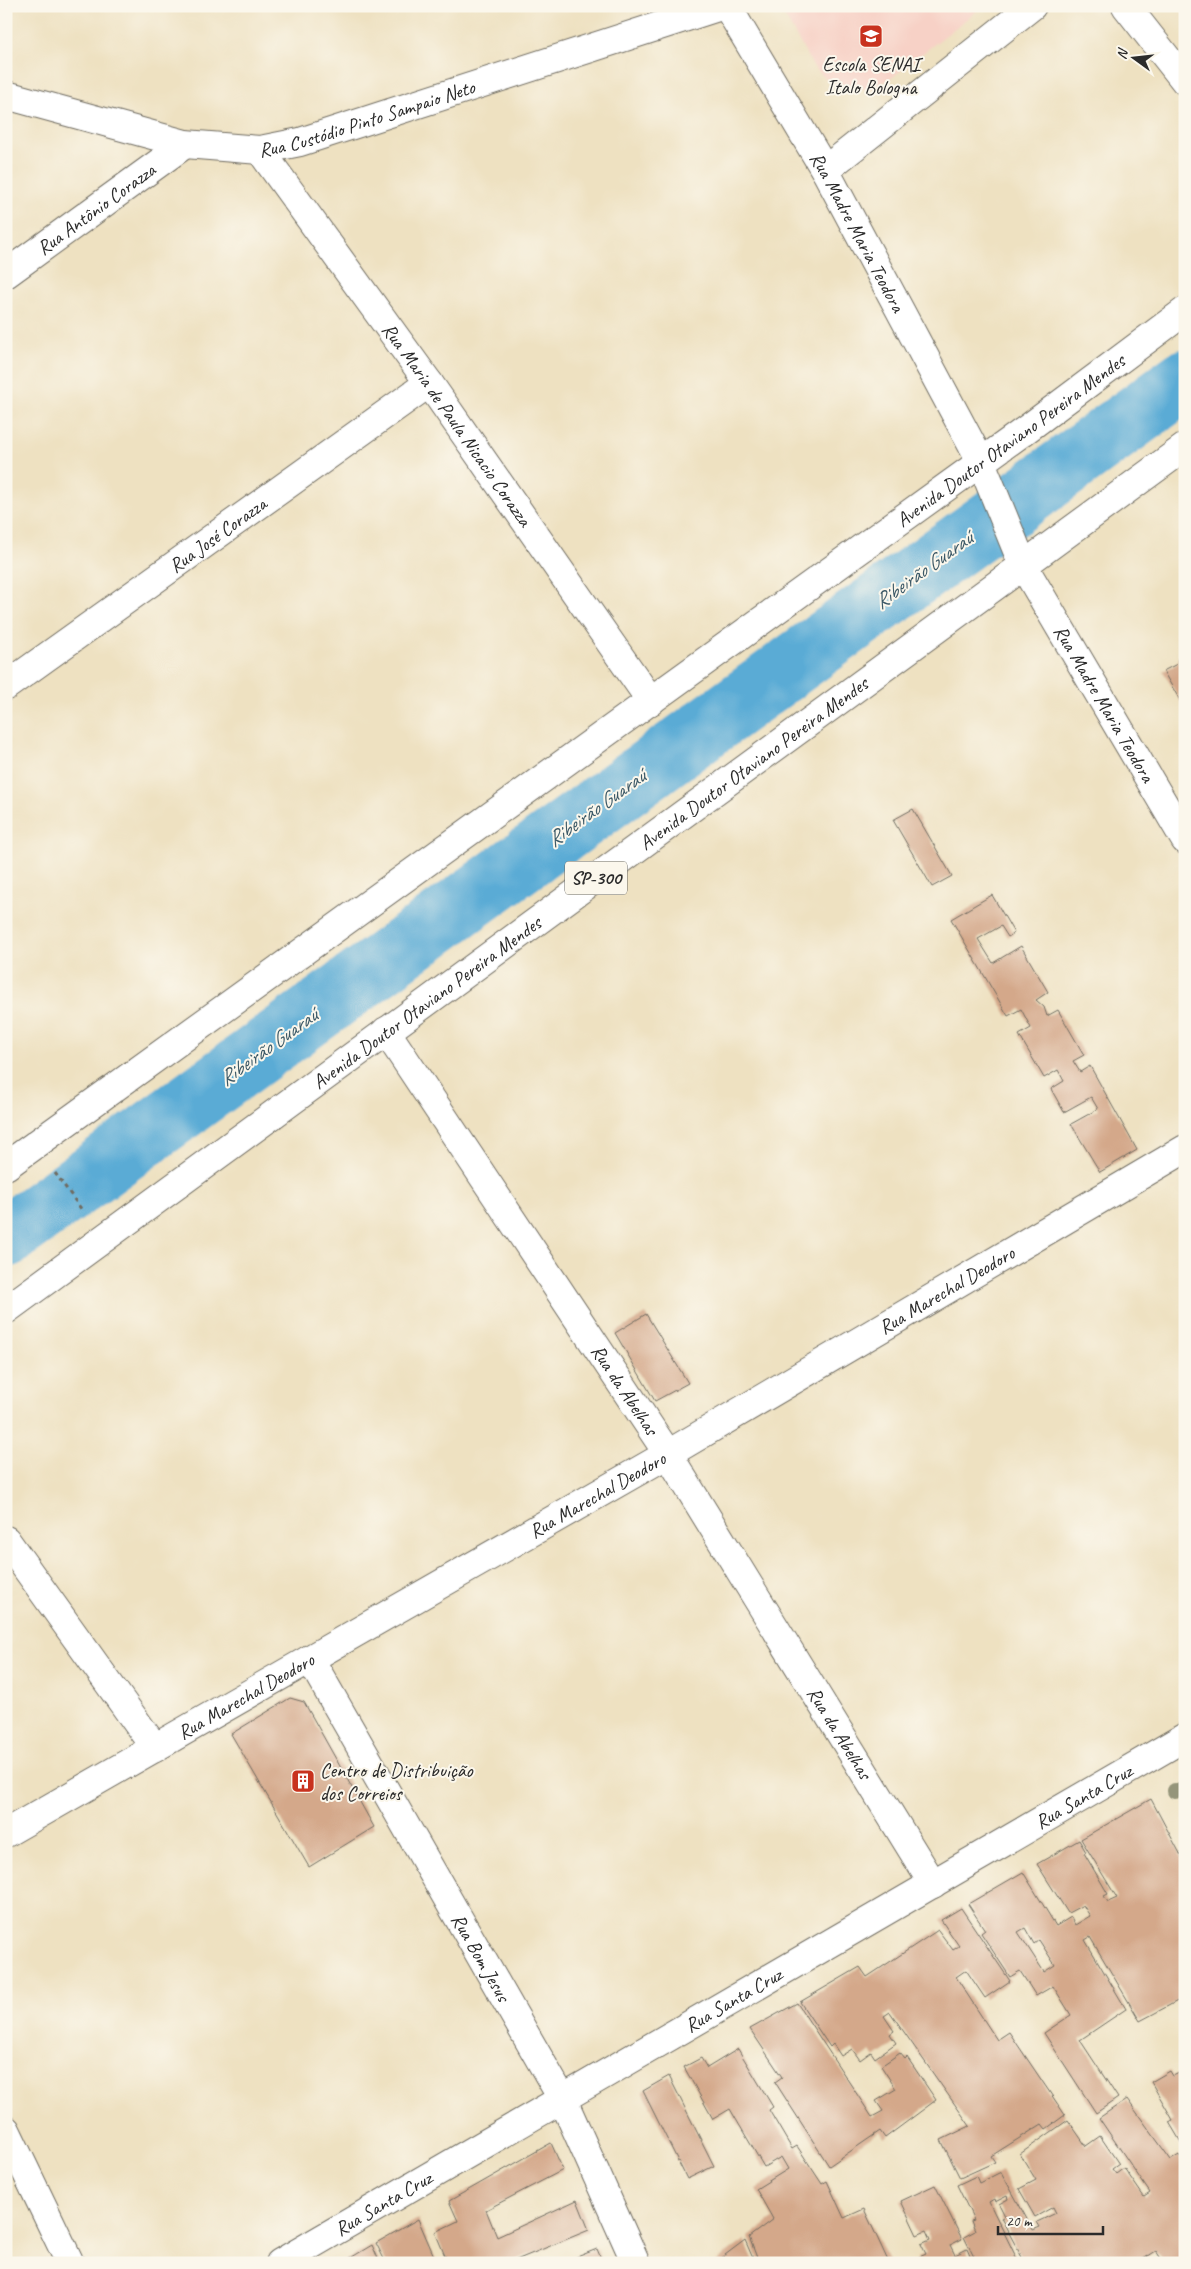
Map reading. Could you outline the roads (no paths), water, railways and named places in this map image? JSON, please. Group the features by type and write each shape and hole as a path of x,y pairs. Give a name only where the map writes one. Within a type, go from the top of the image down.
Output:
{"street":[{"name":"Rua Custódio Pinto Sampaio Neto","path":"6,95 185,144 260,150 300,142 721,6"},
{"name":"Rua Madre Maria Teodora","path":"727,6 824,170 985,472 1018,554 1185,840"},
{"path":"824,170 1032,6"},
{"path":"1126,6 1185,81"},
{"name":"Rua Antônio Corazza","path":"6,274 185,144"},
{"name":"Rua Maria de Paula Nicacio Corazza","path":"260,150 429,383 650,701"},
{"name":"Avenida Doutor Otaviano Pereira Mendes","path":"6,1166 650,701 985,472 1185,311"},
{"name":"Rua José Corazza","path":"6,686 429,383"},
{"name":"Avenida Doutor Otaviano Pereira Mendes","path":"6,1310 386,1032 1018,554 1185,447"},
{"name":"Rua da Abelhas","path":"386,1032 668,1454 932,1884"},
{"name":"Rua Marechal Deodoro","path":"6,1833 668,1454 1185,1149"},
{"path":"6,1540 154,1748"},
{"name":"Rua Bom Jesus","path":"310,1659 563,2100 636,2263"},
{"name":"Rua Santa Cruz","path":"280,2263 1185,1737"},
{"path":"6,2130 70,2263"}],"waterway":[{"name":"Ribeirão Guaraú","path":"6,1237 1185,380"}],"place":[{"name":"Escola SENAI Italo Bologna","path":"871,36"},
{"name":"Centro de Distribuição dos Correios","path":"303,1781"}]}
